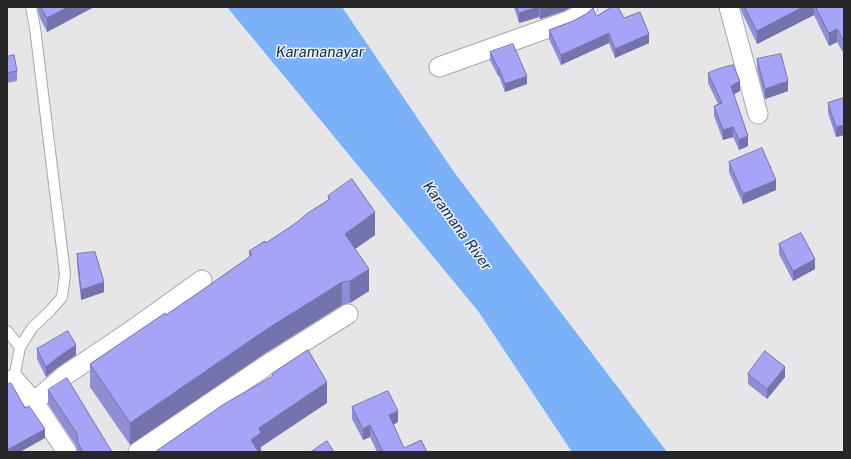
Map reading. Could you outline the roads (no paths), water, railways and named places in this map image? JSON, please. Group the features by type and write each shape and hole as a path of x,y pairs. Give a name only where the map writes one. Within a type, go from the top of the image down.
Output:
{"street":[{"path":"439,67 568,21 581,14 588,7"},
{"path":"729,7 758,114"},
{"path":"34,402 64,376 128,333 202,280"},
{"path":"138,452 348,314"},
{"path":"11,381 34,402 67,452"}],"lane":[{"path":"11,381 20,347 32,328 62,297 65,274 35,28 31,7"},
{"path":"7,332 20,347"}],"water":[{"name":"Karamanayar","path":"227,7 342,7 454,172 667,452 572,452 478,311"}],"water label":[{"name":"Karamana River","path":"457,226"}]}
